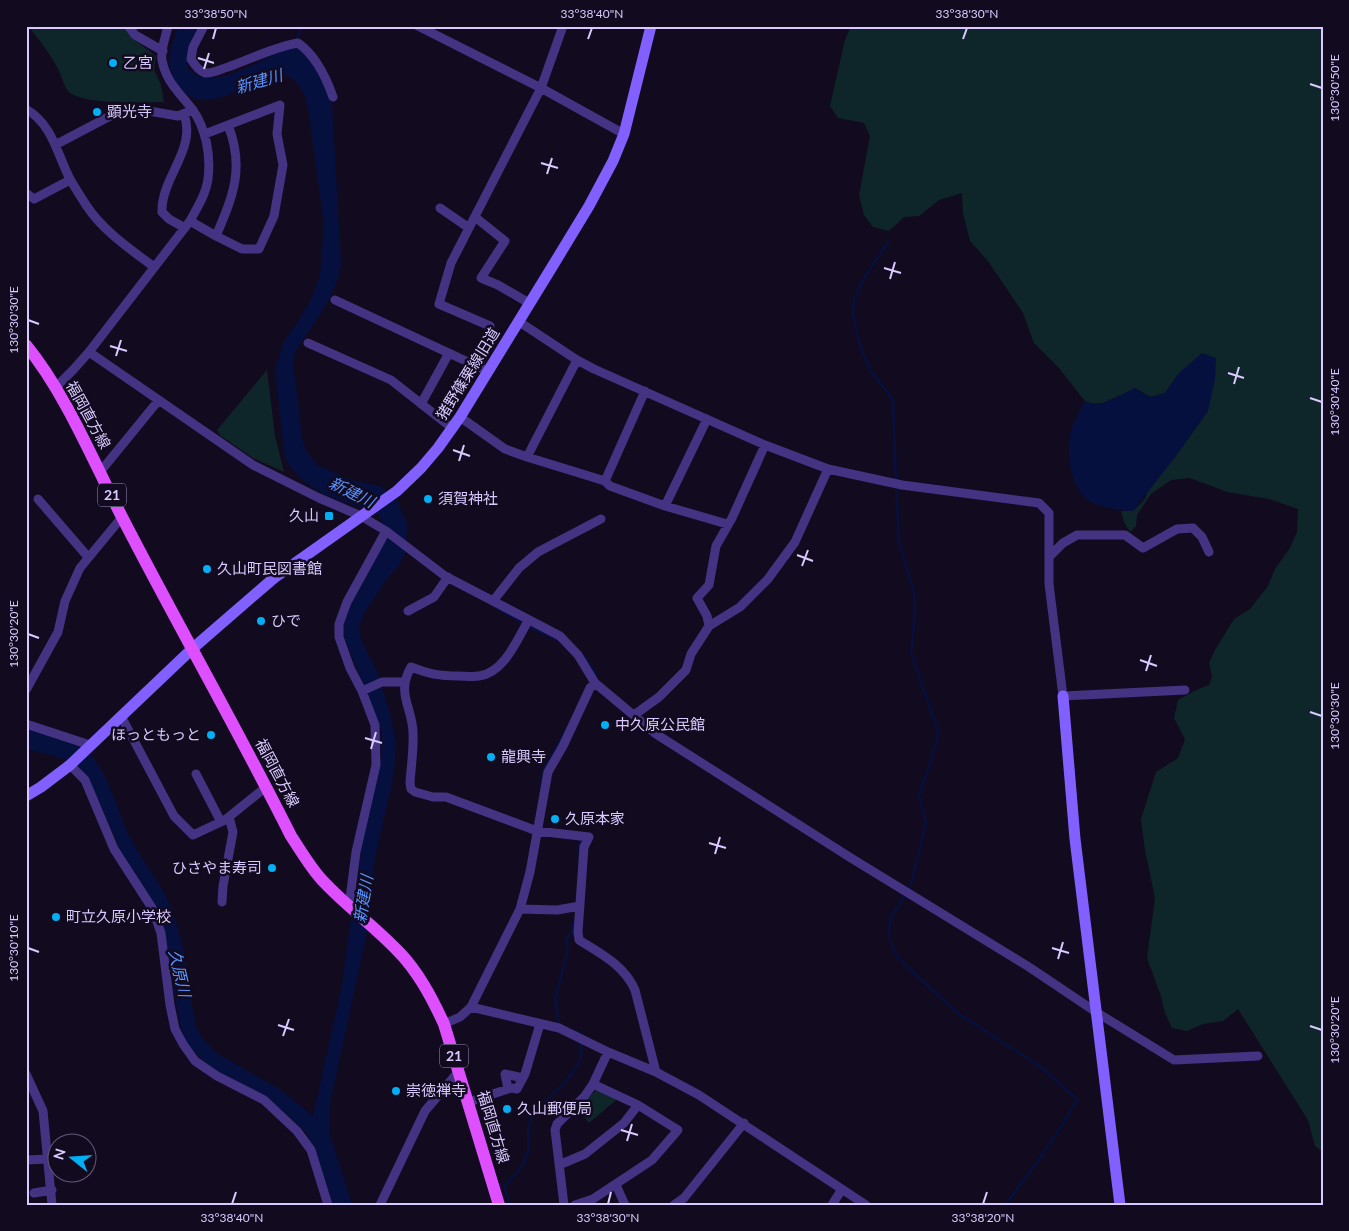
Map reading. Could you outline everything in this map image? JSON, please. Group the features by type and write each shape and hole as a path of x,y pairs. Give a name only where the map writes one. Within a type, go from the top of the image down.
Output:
{"main road":[{"name":"福岡直方線","path":"26,345 55,388 192,649 306,859 321,879 399,952 425,988 444,1024 499,1205"}],"street":[{"path":"128,26 135,35 163,51"},
{"path":"55,388 89,352 187,225 201,202 208,179 208,153 205,134 193,110 168,79 162,58 168,26"},
{"path":"204,26 193,47 191,59 198,68 205,72 214,71 284,45 298,42 307,49 328,82 333,96"},
{"path":"418,26 541,88 624,134"},
{"path":"335,300 483,369 490,326 439,304 451,263 541,88 563,26"},
{"name":"猪野篠栗線旧道","path":"26,796 41,787 70,764 192,649 274,578 397,491 421,468 460,417 483,369 518,321 589,206 613,161 624,134 651,26"},
{"path":"184,114 187,133 185,146 166,187 162,200 162,212 169,219 216,236 242,249 259,249 274,216 283,165 277,134 280,105 205,134"},
{"path":"26,109 35,114 57,144 70,180 95,217 119,240 154,267"},
{"path":"57,144 114,114 149,111 178,116 193,110"},
{"path":"216,236 235,185 235,143 228,125"},
{"path":"26,193 34,199 70,180"},
{"path":"440,208 469,228"},
{"path":"475,217 505,241 481,278 498,285 529,303"},
{"path":"518,321 577,360 765,445 828,468 873,480 902,485 1039,503 1048,514 1049,584 1063,696 1075,839 1120,1205"},
{"path":"308,343 391,380 452,428"},
{"path":"89,352 253,465 319,498 361,516 448,577 562,638 578,655 595,683 656,734 1174,1060 1258,1056"},
{"path":"421,404 450,353"},
{"path":"527,458 577,360"},
{"path":"605,481 645,391"},
{"path":"100,472 158,401"},
{"path":"460,417 505,449 527,458 605,481 610,486 665,506 727,524"},
{"path":"665,506 707,419"},
{"path":"709,626 707,616 697,598 709,585 716,546 732,518 765,445"},
{"path":"634,715 659,696 686,670 691,654 709,626 740,607 768,579 795,542 828,468"},
{"path":"38,499 88,557"},
{"path":"26,690 58,632 65,601 80,568 122,517"},
{"path":"493,600 519,568 538,552 601,519"},
{"path":"1049,557 1063,542 1077,535 1125,535 1143,548 1177,529 1192,528 1202,537 1209,552"},
{"path":"349,906 356,852 376,765 374,725 339,637 339,624 347,602 386,532"},
{"path":"408,611 434,597 448,577"},
{"path":"528,620 510,653 500,665 487,674 479,676 433,676 411,667 404,682 407,707 414,732 411,789 424,795 446,797 537,831 590,837 584,847 579,940 618,966 629,977 635,990 656,1072"},
{"path":"362,691 382,682 404,682"},
{"path":"444,1024 460,1017 471,1007 520,909 530,872 548,772 590,688 595,683"},
{"path":"1063,696 1185,690"},
{"path":"121,716 174,816 193,834 230,817 266,787"},
{"path":"26,724 88,747"},
{"path":"70,764 85,780 114,849 152,908 161,933 170,1006 176,1029 183,1044 195,1060 217,1076 264,1100 297,1131 311,1150 328,1205"},
{"path":"196,774 221,822"},
{"path":"222,902 233,832 230,817"},
{"path":"520,909 558,910 580,906"},
{"path":"471,1007 559,1028 608,1052 656,1072 699,1095 744,1123 866,1205"},
{"path":"468,1102 508,1089 517,1089 523,1078 540,1024"},
{"path":"564,1205 555,1130 557,1124 584,1097 593,1084 608,1052"},
{"path":"380,1205 425,1111 459,1071"},
{"path":"508,1089 505,1074 523,1078"},
{"path":"26,1160 48,1159 43,1111 27,1077"},
{"path":"575,1205 594,1199 652,1160 678,1130 638,1105 593,1084"},
{"path":"559,1165 585,1154 624,1123 638,1105"},
{"path":"674,1205 686,1201 744,1123"},
{"path":"51,1184 52,1205"},
{"path":"616,1185 625,1205"},
{"path":"832,1205 842,1189"},
{"path":"34,1192 52,1190"}],"green space":[{"path":"28,26 121,26 132,38 156,56 154,70 161,85 164,102 114,102 76,96 67,90 52,59"},
{"path":"851,26 1323,26 1323,1152 1315,1146 1308,1120 1238,1009 1223,1021 1203,1024 1187,1031 1172,1028 1165,1013 1147,958 1155,898 1141,819 1156,772 1178,758 1185,739 1174,718 1178,700 1209,685 1212,677 1209,663 1215,650 1234,619 1250,609 1268,586 1275,569 1290,548 1297,532 1298,509 1269,499 1227,492 1190,478 1171,480 1151,494 1137,515 1136,526 1130,532 1124,522 1121,511 1133,511 1145,499 1148,489 1175,457 1208,411 1179,373 1165,393 1151,397 1120,395 1104,403 1092,404 1085,401 1059,368 1034,343 1023,313 988,261 970,241 963,213 962,193 939,200 919,216 904,217 889,231 873,227 864,215 859,195 870,136 864,123 838,118 830,106 845,40"},
{"path":"267,370 275,436 284,472 253,458 221,436 217,430"},
{"path":"597,1089 617,1099 589,1123 578,1109"}],"water":[{"path":"179,26 199,26 191,42 187,59 189,70 200,77 216,78 237,72 289,47 296,46 308,58 322,80 332,104 341,263 335,287 295,352 293,361 302,437 306,451 317,465 354,481 381,486 398,502 407,524 406,551 399,566 388,577 365,612 359,629 362,641 377,672 390,713 396,744 392,783 375,857 366,937 329,1108 330,1134 352,1205 331,1205 314,1149 307,1134 291,1118 266,1098 208,1066 186,1043 180,1023 159,912 121,851 88,777 67,761 52,755 26,749 26,729 54,736 80,746 98,765 110,787 129,835 171,907 180,936 196,1026 202,1038 218,1054 281,1090 313,1116 342,986 367,817 382,752 382,731 342,632 343,622 347,609 385,540 382,521 379,515 314,488 293,470 285,458 275,369 284,341 301,317 312,297 320,276 324,225 308,107 303,93 299,85 292,78 274,76 259,80 215,99 200,100 187,95 175,81 169,60 173,40"},
{"path":"1202,353 1216,358 1215,379 1208,411 1175,457 1133,511 1103,507 1088,500 1082,495 1074,480 1069,452 1072,427 1085,401 1091,403 1104,402 1135,388 1151,397 1165,393 1179,373"}],"waterway":[{"path":"296,41 302,26"},
{"path":"888,242 860,286 853,305 853,314 859,341 868,366 893,401 896,481"},
{"path":"896,486 899,542 914,593 915,613 911,653 938,731 937,741 919,796 926,823 910,888 891,917 888,932 897,956 959,1014 1041,1067 1077,1099 1034,1167 1005,1205"},
{"path":"492,605 524,624"},
{"path":"529,627 560,641"},
{"path":"583,655 596,673 594,677"},
{"path":"541,791 543,771 568,726"},
{"path":"579,855 580,838"},
{"path":"561,1025 559,1024 555,999 567,955 567,939 572,931 575,918"},
{"path":"573,1030 581,1034 581,1037"},
{"path":"510,1205 504,1186 525,1161 528,1146 528,1128 531,1119 540,1106 574,1072 579,1062 580,1042"}],"place":[{"name":"乙宮","path":"113,63"},
{"name":"顕光寺","path":"97,112"},
{"name":"須賀神社","path":"428,499"},
{"name":"久山","path":"329,516"},
{"name":"久山町民図書館","path":"207,569"},
{"name":"ひで","path":"261,621"},
{"name":"中久原公民館","path":"605,725"},
{"name":"ほっともっと","path":"211,735"},
{"name":"龍興寺","path":"491,757"},
{"name":"久原本家","path":"555,819"},
{"name":"ひさやま寿司","path":"272,868"},
{"name":"町立久原小学校","path":"56,917"},
{"name":"崇徳禅寺","path":"396,1091"},
{"name":"久山郵便局","path":"507,1109"}],"water label":[{"name":"新建川","path":"259,81"},
{"name":"新建川","path":"352,492"},
{"name":"新建川","path":"363,899"},
{"name":"久原川","path":"180,973"}]}
